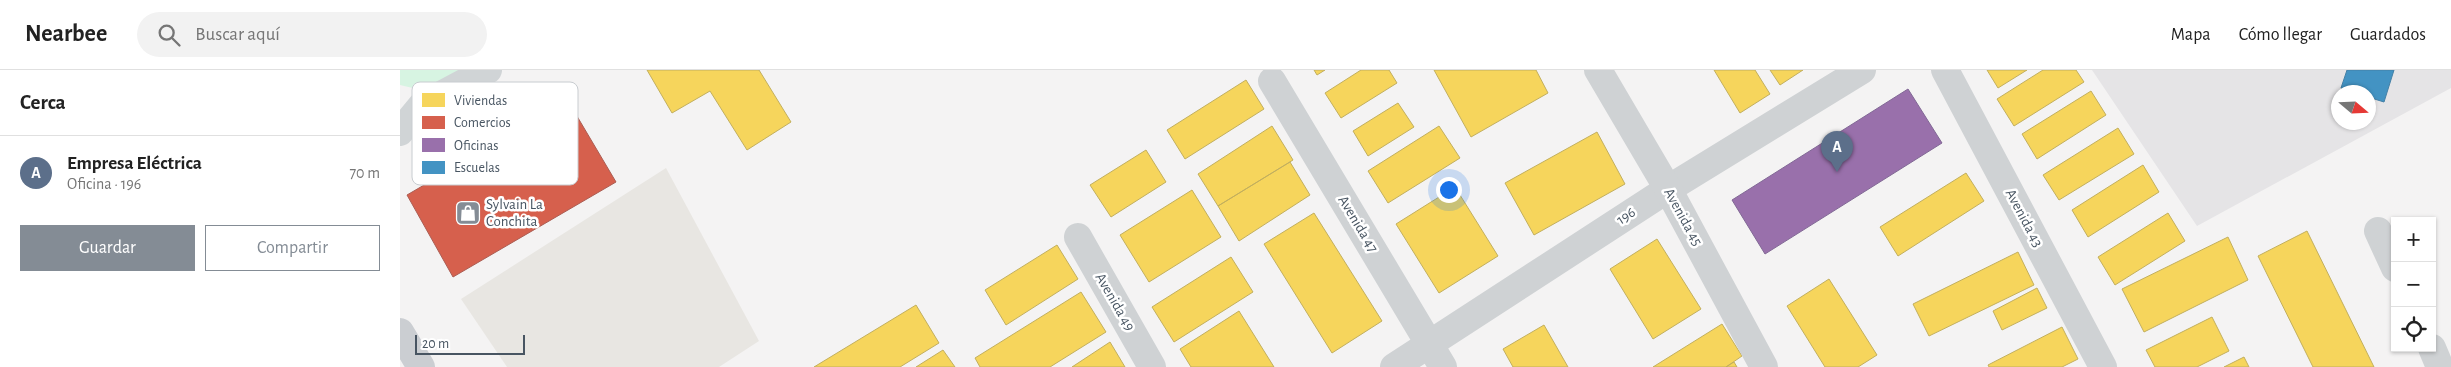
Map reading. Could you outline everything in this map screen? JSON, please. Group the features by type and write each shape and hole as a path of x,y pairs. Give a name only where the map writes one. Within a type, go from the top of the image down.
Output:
{"main road":[{"path":"462,82 488,70"},
{"path":"400,132 411,106"},
{"path":"400,332 421,367"}],"street":[{"name":"Avenida 45","path":"1598,70 1668,189 1764,367"},
{"name":"196","path":"1394,367 1436,356 1668,189 1862,70"},
{"name":"Avenida 43","path":"1945,70 2103,367"},
{"name":"Avenida 47","path":"1272,80 1436,356"},
{"path":"2378,231 2392,262"},
{"name":"Avenida 49","path":"1078,238 1152,367"},
{"path":"2434,352 2440,367"}],"shaded area":[{"path":"2092,70 2451,70 2451,88 2376,129 2376,85 2331,85 2331,130 2374,130 2197,226"},
{"path":"666,168 759,341 719,367 507,367 461,299"}],"green space":[{"path":"400,70 461,70 444,82 412,82 412,87 400,85"}],"building: Viviendas":[{"path":"647,70 759,70 791,122 747,150 710,91 672,113"},
{"path":"1314,70 1325,70 1317,75"},
{"path":"1361,70 1389,70 1397,83 1341,118 1325,93"},
{"path":"1434,70 1536,70 1548,93 1471,137"},
{"path":"1714,70 1755,70 1770,94 1740,113"},
{"path":"1770,70 1803,70 1780,85"},
{"path":"1987,70 2027,70 1998,88"},
{"path":"2043,70 2076,70 2084,82 2014,126 1997,99"},
{"path":"1246,80 1264,109 1185,159 1167,130"},
{"path":"2091,91 2106,115 2037,159 2022,134"},
{"path":"1398,103 1414,127 1368,156 1353,131"},
{"path":"1272,126 1293,160 1218,206 1198,174"},
{"path":"1439,126 1460,158 1388,203 1368,171"},
{"path":"2118,128 2134,154 2059,200 2043,175"},
{"path":"1597,132 1625,184 1534,235 1505,183"},
{"path":"1146,150 1166,182 1111,217 1090,185"},
{"path":"1290,162 1310,195 1239,241 1218,206"},
{"path":"2143,165 2159,192 2088,237 2072,210"},
{"path":"1966,173 1984,201 1898,256 1880,227"},
{"path":"1455,187 1498,256 1439,293 1396,224"},
{"path":"1192,190 1221,237 1149,282 1120,235"},
{"path":"1314,213 1382,321 1332,353 1264,244"},
{"path":"2168,213 2185,241 2115,285 2098,257"},
{"path":"2307,231 2374,367 2313,367 2258,256"},
{"path":"2228,237 2248,280 2144,332 2122,289"},
{"path":"1657,239 1701,309 1653,339 1610,269"},
{"path":"1057,245 1078,279 1006,325 985,290"},
{"path":"2018,252 2034,285 1929,336 1913,304"},
{"path":"1231,257 1253,292 1174,342 1152,307"},
{"path":"1829,279 1877,355 1858,367 1825,367 1787,306"},
{"path":"2037,288 2047,308 2002,330 1993,311"},
{"path":"1081,292 1106,332 1050,367 980,367 975,358"},
{"path":"916,305 939,343 900,367 814,367"},
{"path":"1239,311 1274,367 1191,367 1180,349"},
{"path":"2212,317 2229,351 2197,367 2155,367 2146,350"},
{"path":"1722,324 1742,356 1726,367 1653,367"},
{"path":"1544,325 1568,367 1513,367 1503,349"},
{"path":"2062,327 2078,359 2062,367 1989,367 1988,365"},
{"path":"1110,342 1125,367 1072,367"},
{"path":"943,350 955,367 916,367"},
{"path":"2244,357 2249,367 2224,367"},
{"path":"1734,362 1737,367 1726,367"}],"building: Comercios":[{"path":"578,118 616,182 453,277 407,195 424,185 578,185"}],"building: Oficinas":[{"path":"1908,89 1942,143 1765,254 1732,200"}],"building: Escuelas":[{"path":"2347,70 2394,70 2384,102 2376,100 2376,85 2342,85"}],"place":[{"name":"Empresa Eléctrica","path":"1837,172"},
{"name":"Sylvain La Conchita","path":"468,213"}]}
